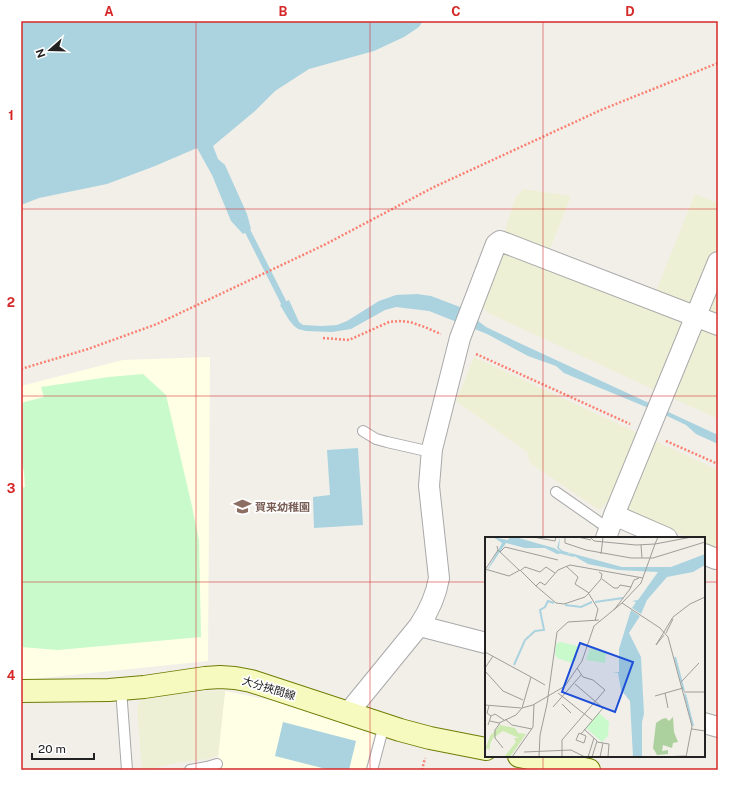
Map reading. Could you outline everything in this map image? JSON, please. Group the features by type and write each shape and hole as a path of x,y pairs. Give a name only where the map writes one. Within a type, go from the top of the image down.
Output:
{"main road":[{"name":"大分挾間線","path":"21,691 121,689 205,678 235,678 251,681 384,725 430,738 485,750"},
{"path":"524,757 590,770"}],"street":[{"path":"348,713 420,626 428,613 438,588 439,578 429,486 431,452 434,435 459,341 496,244 500,241 718,325"},
{"path":"662,537 610,527 718,262"},
{"path":"420,626 485,643"},
{"path":"705,723 718,726"}],"lane":[{"path":"362,431 387,442 431,452"},
{"path":"556,492 610,527"},
{"path":"121,689 128,770"},
{"path":"372,770 384,725"},
{"path":"190,770 216,764"}],"path":[{"path":"21,369 88,350 157,324 324,245 448,181 601,110 718,63"},
{"path":"323,338 349,340 389,322 410,322 459,341 489,360 650,427 718,464"}],"shaded area":[{"path":"523,189 571,196 544,264 650,306 695,194 718,203 718,419 488,313 482,306 515,199"},
{"path":"210,357 208,661 21,679 21,386 123,360"},
{"path":"474,357 718,470 718,551 705,544 705,537 687,537 607,502 599,510 530,463 527,452 456,401"},
{"path":"205,691 225,691 218,755 208,759 170,764 142,770 137,708 140,701 150,697"},
{"path":"225,691 274,701 373,731 374,735 365,770 215,770 217,769"}],"green space":[{"path":"143,374 166,395 191,502 199,540 201,637 58,650 21,647 21,488 25,487 21,458 21,403 44,397 41,387 109,377"}],"water":[{"path":"21,21 423,21 419,27 404,37 374,51 309,69 275,91 255,111 213,146 218,159 225,165 247,214 251,229 243,234 231,221 212,175 197,148 107,184 39,198 21,205"},
{"path":"417,294 431,296 460,307 486,327 718,435 718,444 696,434 686,425 663,414 564,373 556,366 528,356 487,334 429,311 396,307 385,310 351,329 332,332 306,331 298,329 294,326 280,305 289,300 299,322 303,325 337,325 347,321 379,301 396,295"},
{"path":"358,448 363,525 314,528 313,497 330,495 327,450"},
{"path":"283,722 356,741 349,770 330,770 275,756"}],"waterway":[{"path":"244,224 287,309"}],"place":[{"name":"賀来幼稚園","path":"242,507"}]}
